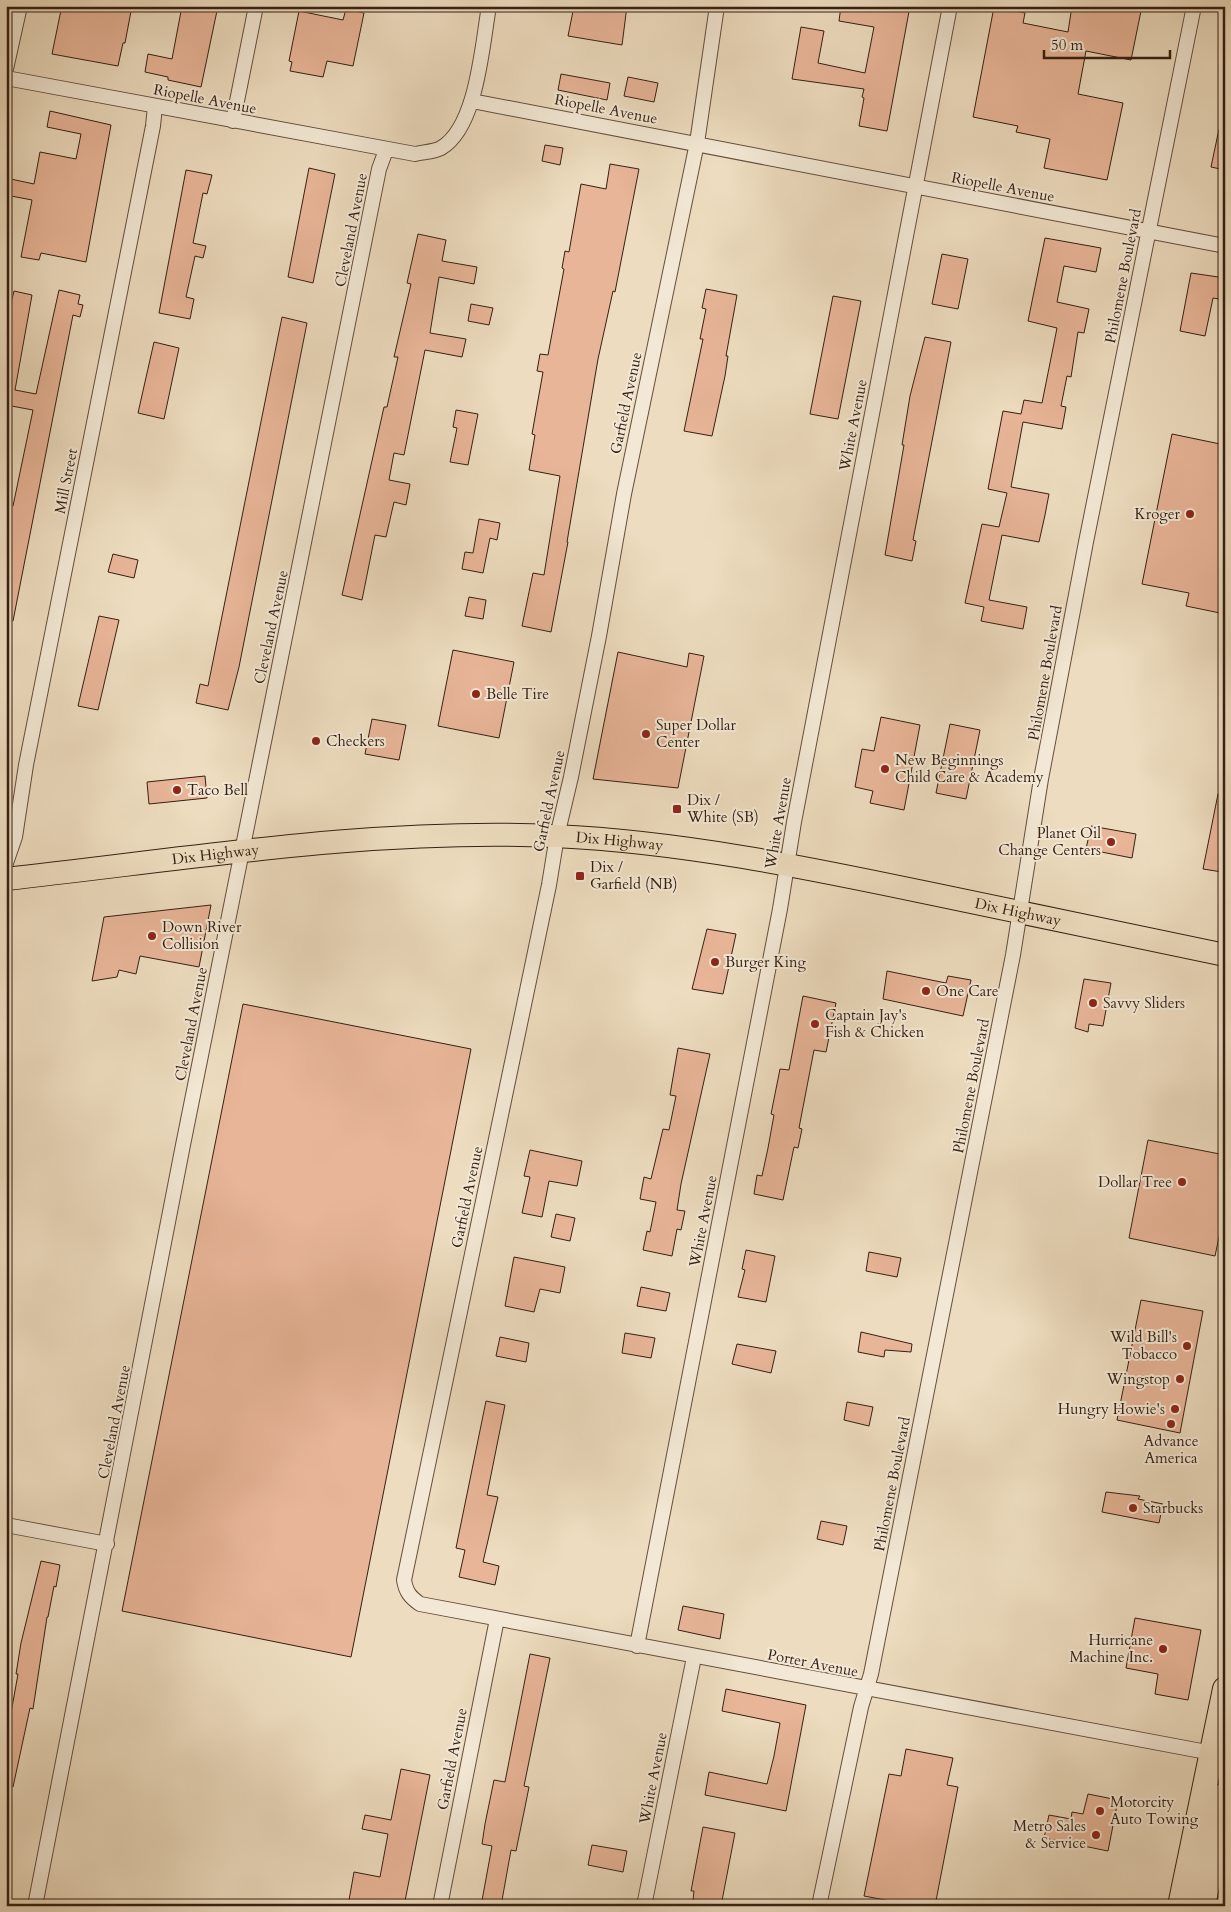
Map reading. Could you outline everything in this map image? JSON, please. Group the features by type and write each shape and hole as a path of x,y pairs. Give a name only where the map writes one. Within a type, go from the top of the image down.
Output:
{"highway":[{"path":"1180,1906 1225,1689"},
{"path":"1213,1748 1225,1774"},
{"path":"1203,1906 1225,1795"}],"main road":[{"name":"Dix Highway","path":"6,879 409,837 557,836 675,845 788,864 1225,955"}],"street":[{"path":"6,69 20,6"},
{"path":"233,121 256,6"},
{"path":"472,101 489,6"},
{"name":"Garfield Avenue","path":"411,1598 405,1588 404,1580 549,885 557,836 571,777 599,636 624,494 697,143 717,6"},
{"name":"White Avenue","path":"637,1646 788,864 950,6"},
{"name":"Philomene Boulevard","path":"819,1906 872,1664 1021,912 1041,779 1069,632 1194,6"},
{"name":"Riopelle Avenue","path":"6,78 415,154 439,149 459,132 472,101 1225,246"},
{"name":"Mill Street","path":"6,863 15,837 26,764 153,126 155,106"},
{"name":"Cleveland Avenue","path":"35,1906 242,853 379,169 386,150"},
{"path":"6,1525 107,1544"},
{"name":"Porter Avenue","path":"411,1598 420,1604 694,1657 866,1689 1213,1748"},
{"name":"Garfield Avenue","path":"440,1906 497,1620"},
{"name":"White Avenue","path":"644,1906 694,1657"}],"building":[{"path":"64,6 89,6 112,10 113,6 132,6 125,43 123,43 118,66 52,54 61,10 63,11"},
{"path":"182,6 218,6 201,87 168,80 168,77 145,72 148,54 172,59"},
{"path":"574,6 627,6 622,45 568,36"},
{"path":"841,6 910,6 887,131 859,126 864,89 792,79 801,27 824,31 818,63 865,73 874,27 839,21"},
{"path":"1072,6 1117,6 1141,11 1131,60 1086,51 1078,94 1123,103 1107,180 1044,168 1050,139 1016,132 1018,126 973,117 994,7 1025,13 1023,23 1068,32"},
{"path":"346,9 364,13 353,66 327,61 323,77 290,71 292,62 289,61 299,11 343,20"},
{"path":"561,74 610,83 607,100 558,90"},
{"path":"628,77 658,83 654,102 624,96"},
{"path":"50,111 111,125 86,262 41,253 39,260 21,257 32,200 6,195 6,178 34,184 40,152 76,159 81,134 47,127"},
{"path":"1219,129 1225,130 1225,170 1211,167"},
{"path":"545,145 563,148 560,165 542,161"},
{"path":"610,164 639,169 615,292 613,291 598,359 551,632 522,626 533,573 544,575 560,476 529,470 535,435 532,434 543,372 537,371 540,354 548,355 564,269 562,268 565,251 569,252 581,184 606,189"},
{"path":"309,168 335,174 313,283 288,277"},
{"path":"186,170 212,175 207,194 203,193 193,243 206,246 203,258 195,256 186,297 194,299 190,319 159,313"},
{"path":"418,234 446,240 442,261 477,267 474,284 439,277 430,333 466,339 462,357 425,350 404,455 394,453 389,480 410,484 406,505 394,502 386,537 375,535 362,600 342,595 384,407 387,407 398,357 394,357 411,284 407,283"},
{"path":"1045,238 1101,248 1096,272 1064,266 1057,302 1089,309 1084,333 1078,332 1071,377 1067,376 1061,406 1066,407 1062,429 1023,422 1011,487 1049,494 1045,515 1039,542 1002,535 989,600 1027,607 1023,629 981,621 984,607 965,603 982,524 999,527 1007,493 988,489 1003,411 1021,414 1024,400 1042,403 1057,328 1028,321"},
{"path":"942,254 968,259 958,309 932,304"},
{"path":"1191,273 1225,278 1225,300 1213,298 1205,336 1180,331"},
{"path":"706,289 737,295 726,356 728,356 725,376 712,436 684,431 703,339 700,339 706,309 702,308"},
{"path":"59,290 80,295 78,304 83,305 80,317 73,315 13,621 6,620 6,524 10,505 13,506 33,410 6,405 6,325 14,291 32,295 15,390 36,394"},
{"path":"833,296 861,301 838,419 810,414"},
{"path":"471,304 493,308 489,325 468,321"},
{"path":"282,317 307,323 239,667 228,710 196,703 200,684 208,686"},
{"path":"925,337 951,342 913,540 916,541 912,561 885,555 904,445 902,445 910,396"},
{"path":"154,342 179,348 164,419 138,413"},
{"path":"456,410 478,414 468,465 450,462 457,428 453,427"},
{"name":"Kroger","path":"1172,434 1225,445 1225,614 1186,606 1189,593 1142,584"},
{"path":"479,519 500,523 497,540 490,538 483,573 462,569 465,552 473,553"},
{"path":"113,554 138,560 134,578 108,572"},
{"path":"469,597 486,600 483,619 465,616"},
{"path":"99,616 119,620 98,710 78,706"},
{"name":"Belle Tire","path":"453,650 514,662 499,738 438,726"},
{"name":"Super Dollar Center","path":"618,652 687,667 689,653 704,656 678,788 593,779"},
{"name":"New Beginnings Child Care & Academy","path":"881,717 920,725 904,810 870,803 873,791 855,787 862,749 874,751"},
{"path":"372,719 406,725 399,760 365,754"},
{"path":"950,724 980,730 966,799 936,793"},
{"name":"Taco Bell","path":"205,776 207,798 149,804 147,782"},
{"path":"1218,794 1225,794 1225,858 1222,872 1203,869"},
{"name":"Planet Oil Change Centers","path":"1091,826 1136,834 1132,858 1086,849"},
{"name":"Down River Collision","path":"211,905 199,967 140,956 136,974 119,970 117,977 92,981 104,917"},
{"name":"Burger King","path":"707,929 736,934 723,994 692,989"},
{"name":"One Care","path":"887,971 946,983 948,976 971,980 963,1016 883,999"},
{"name":"Savvy Sliders","path":"1084,979 1111,983 1103,1026 1089,1024 1088,1032 1075,1028"},
{"path":"803,996 836,1003 826,1052 814,1050 799,1128 802,1129 798,1148 794,1147 783,1200 754,1194 757,1175 762,1176 768,1148 774,1115 771,1114 780,1069 789,1070"},
{"path":"243,1004 471,1049 351,1657 122,1611"},
{"path":"678,1048 710,1054 681,1184 677,1210 685,1211 681,1230 677,1229 672,1256 643,1250 647,1231 650,1232 656,1202 640,1199 644,1177 651,1179 663,1129 669,1130 676,1096 670,1095"},
{"name":"Dollar Tree","path":"1148,1140 1225,1155 1225,1209 1215,1256 1129,1238"},
{"path":"530,1150 582,1161 577,1186 549,1181 542,1217 522,1213 530,1177 524,1176"},
{"path":"556,1214 575,1218 570,1241 551,1237"},
{"path":"746,1250 775,1256 766,1302 738,1297 745,1270 742,1269"},
{"path":"869,1252 901,1258 897,1277 866,1271"},
{"path":"514,1257 565,1267 560,1293 540,1289 534,1312 505,1306"},
{"path":"641,1287 670,1293 666,1311 637,1306"},
{"path":"1141,1300 1203,1311 1180,1433 1117,1420"},
{"path":"861,1332 912,1344 911,1352 885,1350 884,1357 858,1352"},
{"path":"625,1333 655,1338 651,1358 622,1353"},
{"path":"500,1337 529,1343 526,1362 496,1356"},
{"path":"737,1344 776,1351 771,1373 732,1364"},
{"path":"486,1401 505,1405 487,1495 498,1497 483,1562 499,1566 495,1585 459,1577 465,1550 456,1548"},
{"path":"847,1402 873,1407 869,1426 844,1420"},
{"name":"Starbucks","path":"1106,1492 1140,1496 1138,1499 1163,1504 1159,1523 1102,1512"},
{"path":"821,1521 847,1526 843,1545 817,1539"},
{"path":"41,1561 60,1565 47,1617 33,1709 30,1708 13,1787 6,1786 6,1723 8,1712 11,1713 21,1643"},
{"path":"683,1606 724,1614 720,1639 678,1630"},
{"name":"Hurricane Machine Inc.","path":"1135,1618 1201,1630 1188,1700 1155,1694 1158,1674 1126,1668"},
{"path":"530,1654 550,1658 524,1786 529,1787 516,1851 511,1850 501,1906 481,1906 492,1846 482,1844 485,1824 494,1780 505,1782"},
{"path":"726,1689 806,1705 786,1811 705,1795 709,1772 767,1784 774,1756 780,1723 722,1711"},
{"path":"906,1749 953,1758 947,1785 958,1787 935,1906 917,1906 864,1896 889,1774 901,1776"},
{"path":"401,1769 430,1775 404,1906 368,1903 367,1906 348,1906 354,1872 380,1877 388,1834 362,1829 365,1815 391,1820"},
{"path":"1088,1794 1118,1800 1108,1851 1044,1838 1049,1815 1071,1819 1072,1812 1083,1814"},
{"path":"703,1827 735,1833 721,1906 693,1900 694,1891 691,1891"},
{"path":"592,1845 627,1851 623,1872 588,1865"}],"place":[{"name":"Kroger","path":"1190,514"},
{"name":"Belle Tire","path":"476,694"},
{"name":"Super Dollar Center","path":"646,734"},
{"name":"Checkers","path":"316,741"},
{"name":"New Beginnings Child Care & Academy","path":"885,769"},
{"name":"Taco Bell","path":"177,790"},
{"name":"Dix / White (SB)","path":"677,809"},
{"name":"Planet Oil Change Centers","path":"1111,842"},
{"name":"Dix / Garfield (NB)","path":"580,876"},
{"name":"Down River Collision","path":"152,936"},
{"name":"Burger King","path":"715,962"},
{"name":"One Care","path":"926,991"},
{"name":"Savvy Sliders","path":"1093,1003"},
{"name":"Captain Jay's Fish & Chicken","path":"815,1024"},
{"name":"Dollar Tree","path":"1182,1182"},
{"name":"Wild Bill's Tobacco","path":"1187,1346"},
{"name":"Wingstop","path":"1180,1379"},
{"name":"Hungry Howie's","path":"1175,1409"},
{"name":"Advance America","path":"1171,1424"},
{"name":"Starbucks","path":"1133,1508"},
{"name":"Hurricane Machine Inc.","path":"1163,1649"},
{"name":"Motorcity Auto Towing","path":"1100,1811"},
{"name":"Metro Sales & Service","path":"1096,1835"}]}
